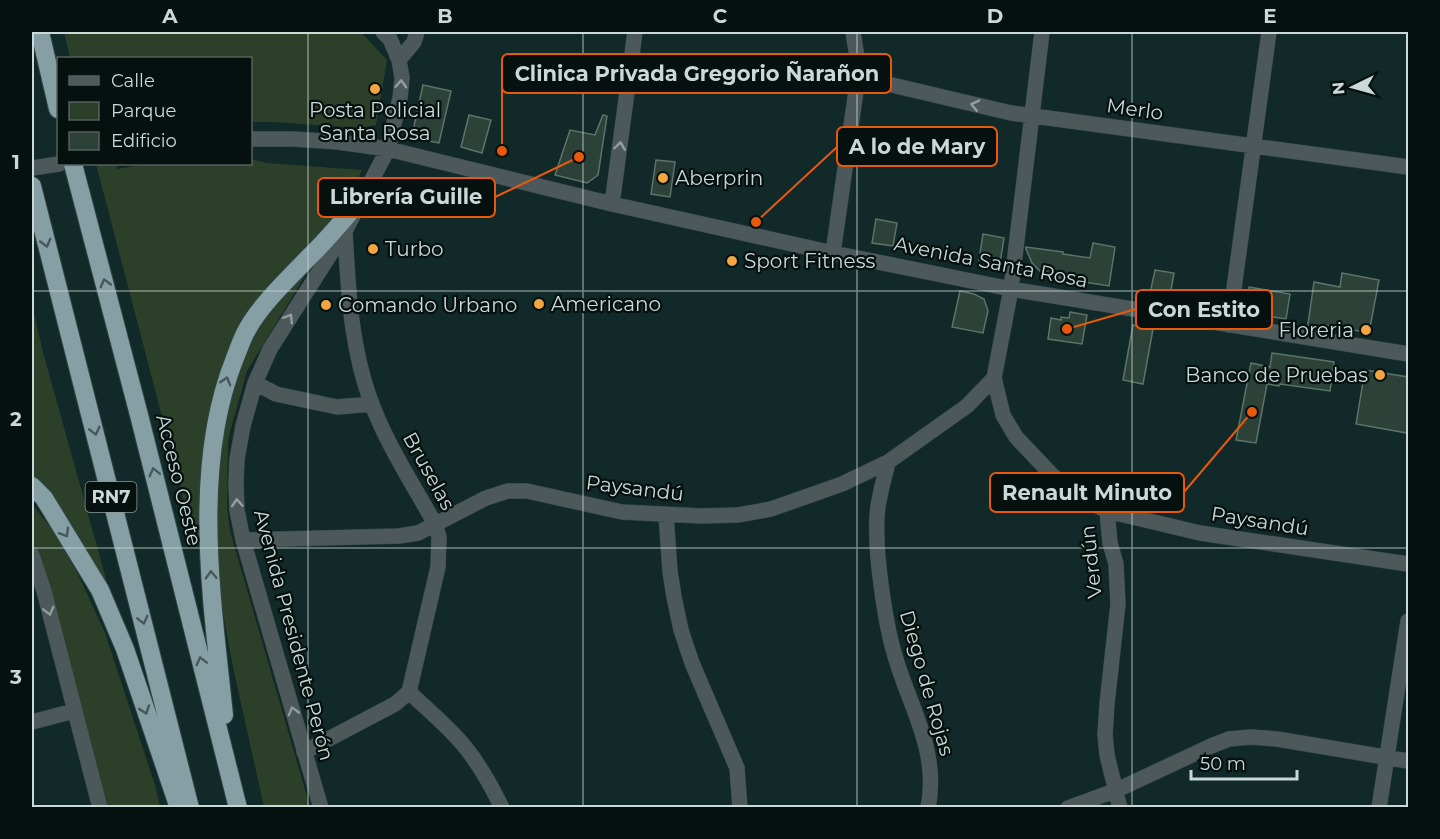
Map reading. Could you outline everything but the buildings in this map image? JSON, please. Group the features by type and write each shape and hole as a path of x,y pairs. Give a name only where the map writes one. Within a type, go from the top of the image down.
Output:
{"highway":[{"path":"39,32 57,105"},
{"name":"Acceso Oeste","path":"73,165 238,807"},
{"name":"RN7","path":"32,186 190,807"},
{"path":"231,779 211,596 209,487 213,439 219,407 226,378 247,329 258,312 330,237 362,198"},
{"path":"32,486 44,498 100,590 125,649 179,807"}],"street":[{"path":"383,32 390,39 399,60 414,42 417,32"},
{"path":"612,204 635,32"},
{"path":"833,253 858,77 853,32"},
{"name":"Verdún","path":"1042,32 1011,289 994,378 1003,414 1016,437 1052,476 1076,495 1107,511 1110,543 1116,564 1118,604 1105,734 1107,755 1120,807"},
{"path":"1229,325 1269,32"},
{"name":"Avenida Presidente Perón","path":"321,807 243,540 237,510 237,459 255,383 270,349 345,231 388,149 400,98 402,78 399,60"},
{"name":"Merlo","path":"858,77 1032,117 1408,167"},
{"name":"Avenida Santa Rosa","path":"252,139 338,142 388,149 612,204 833,253 1011,289 1408,354"},
{"path":"32,168 57,164"},
{"name":"Bruselas","path":"345,231 353,325 359,361 372,404 382,429 435,524 439,537 438,567 409,692"},
{"name":"Paysandú","path":"243,540 399,536 418,533 486,498 508,491 526,491 622,512 701,516 738,515 771,509 842,484 888,462 967,406 994,378"},
{"path":"255,383 276,394 338,407 372,404"},
{"name":"Diego de Rojas","path":"888,462 877,517 884,611 893,650 927,745 931,768 928,807"},
{"name":"Paysandú","path":"1107,511 1200,533 1408,564"},
{"path":"666,515 670,571 681,630 692,663 736,768 740,807"},
{"path":"32,555 44,591 100,807"},
{"path":"1379,807 1408,621"},
{"path":"304,752 395,704 409,692 466,748 482,770 502,807"},
{"path":"33,720 74,711"},
{"path":"1068,807 1117,790 1229,739 1251,737 1277,739 1408,761"}],"green space":[{"path":"64,32 361,32 387,60 376,125 360,128 252,122 252,57 70,57"},
{"path":"252,159 266,163 362,170 333,223 240,327 226,354 208,419 199,505 200,539 197,539 189,520 96,165 116,165 117,169 142,165 252,165"},
{"path":"314,261 247,371 228,439 227,507 230,531 310,807 264,807 233,667 215,570 215,494 226,409 250,341 270,312"},
{"path":"32,305 113,604 55,501 32,476"},
{"path":"32,504 56,534 77,572 105,633 155,785 160,807 104,807 32,550"}],"place":[{"name":"Posta Policial Santa Rosa","path":"375,89"},
{"name":"Clinica Privada Gregorio Ñarañon","path":"502,151"},
{"name":"Librería Guille","path":"579,157"},
{"name":"Aberprin","path":"663,178"},
{"name":"A lo de Mary","path":"756,222"},
{"name":"Turbo","path":"373,249"},
{"name":"Sport Fitness","path":"732,261"},
{"name":"Americano","path":"539,304"},
{"name":"Comando Urbano","path":"326,305"},
{"name":"Con Estito","path":"1067,329"},
{"name":"Floreria","path":"1366,330"},
{"name":"Banco de Pruebas","path":"1380,375"},
{"name":"Renault Minuto","path":"1252,412"}]}
